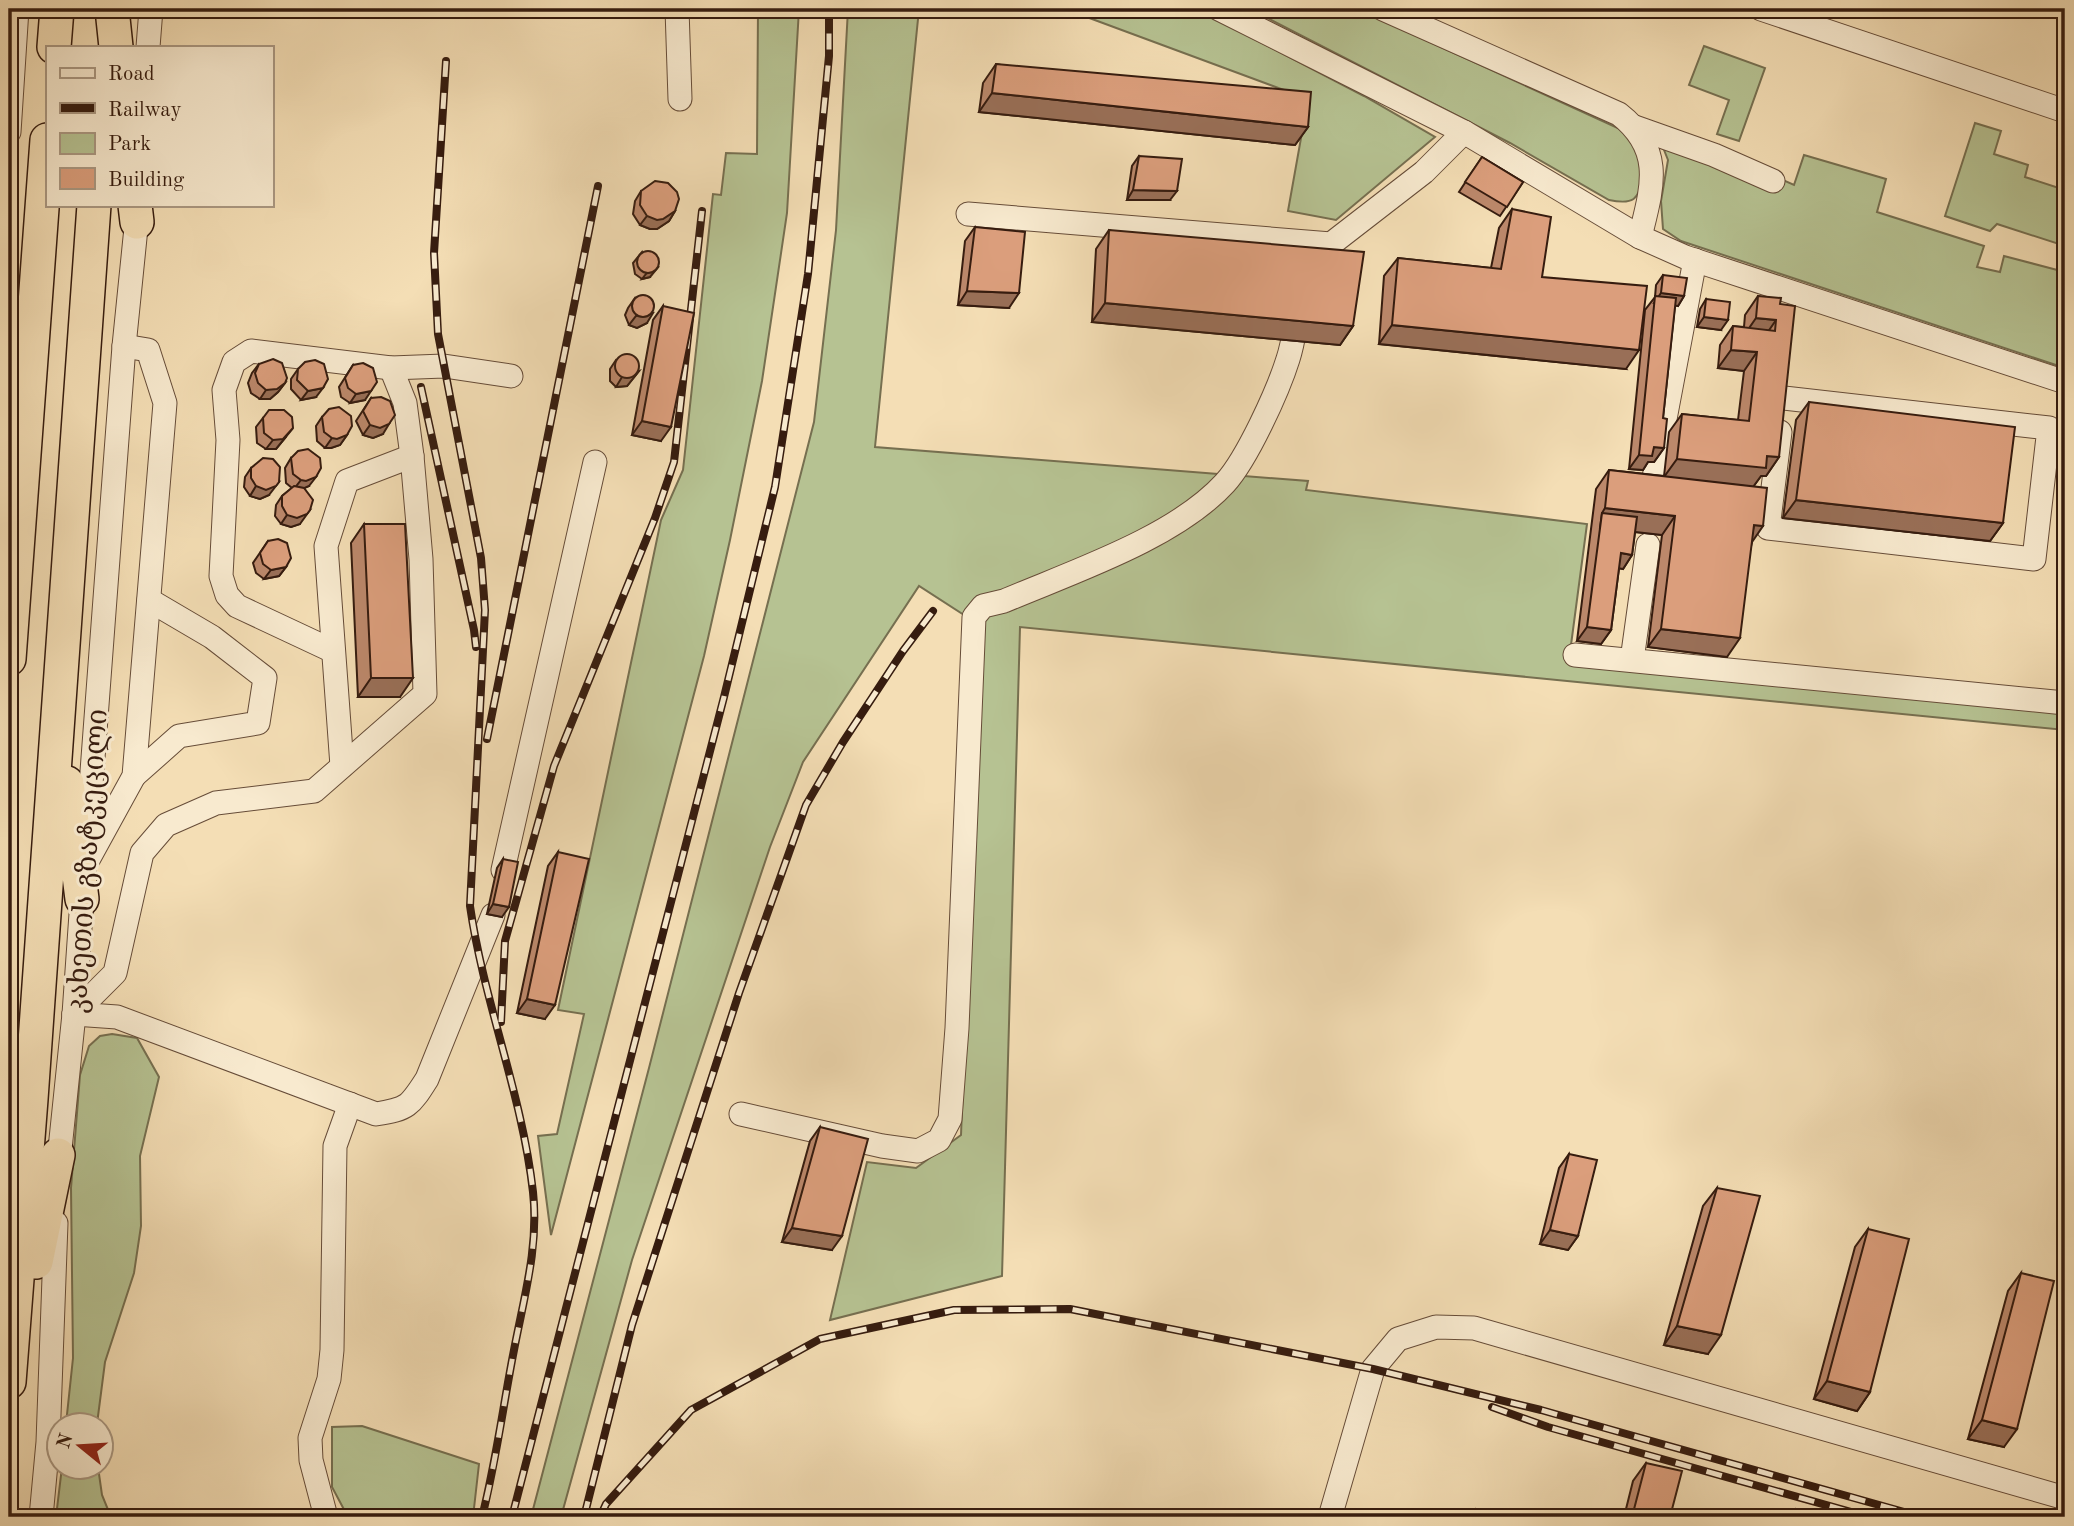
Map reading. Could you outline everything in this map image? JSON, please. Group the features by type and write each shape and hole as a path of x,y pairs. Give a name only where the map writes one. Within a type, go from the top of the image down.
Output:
{"highway":[{"path":"54,46 57,9"},
{"path":"105,46 110,9"},
{"path":"110,9 116,46"},
{"path":"9,659 46,154"},
{"name":"კახეთის გზატკეცილი","path":"9,1382 94,206"},
{"path":"9,370 38,257"},
{"path":"58,710 82,899"},
{"path":"9,1395 58,1155"}],"street":[{"path":"9,132 17,9"},
{"path":"148,46 151,9"},
{"path":"677,9 680,99"},
{"path":"1219,9 1464,132 1640,237 1695,260 2065,382"},
{"path":"1383,9 1619,114 1635,127 1714,155 1773,181"},
{"path":"1761,9 2065,111"},
{"path":"1635,127 1646,147 1652,166 1653,183 1640,237"},
{"path":"1315,266 1331,244 1423,172 1464,132"},
{"name":"კახეთის გზატკეცილი","path":"41,1517 48,1442 58,1155 74,1014 124,346 137,211"},
{"path":"968,214 1331,244"},
{"path":"1677,491 1642,486 1695,260"},
{"path":"1793,319 1796,293"},
{"path":"741,1114 882,1146 918,1151 939,1140 950,1119 957,1028 974,617 983,606 1004,601 1135,546 1189,513 1226,482 1255,436 1288,359 1302,295"},
{"path":"124,346 148,350 165,402 134,776"},
{"path":"334,651 237,607 227,595 221,576 228,440 224,390 234,362 251,351 391,368 444,366 511,376"},
{"path":"74,1014 115,973 142,853 166,825 216,803 314,791 425,694 421,559 412,456 405,403 391,368"},
{"path":"1784,398 2049,428 2034,559 1768,528 1787,372"},
{"path":"342,766 326,546 347,481 412,456"},
{"path":"503,870 594,462"},
{"path":"1632,660 1648,545"},
{"path":"85,863 134,776 179,736 258,723 265,678 212,637 149,600"},
{"path":"1575,655 2065,703"},
{"path":"74,1014 117,1017 376,1114 399,1110 412,1102 427,1079 493,915"},
{"path":"326,1517 311,1460 310,1438 329,1378 335,1146 349,1104"},
{"path":"1330,1517 1373,1369 1398,1339 1436,1327 1474,1328 2065,1498"}],"green space":[{"path":"758,9 799,9 787,213 762,381 704,656 551,1235 538,1136 557,1134 584,1014 558,1010 661,520 683,470 713,194 721,195 726,153 757,154"},
{"path":"848,9 919,9 875,447 1308,481 1306,490 1587,524 1571,645 2065,710 2065,730 1020,627 1002,1276 830,1320 867,1162 916,1168 961,1135 981,626 919,586 803,762 770,847 632,1260 561,1517 531,1517 814,422 836,230"},
{"path":"1065,9 1197,9 1364,96 1435,137 1336,220 1288,211 1308,99"},
{"path":"1250,9 1358,9 1620,129 1634,143 1642,157 1643,173 1637,196 1624,202 1609,200 1510,143"},
{"path":"1704,46 1765,68 1739,141 1717,134 1729,100 1689,85"},
{"path":"1653,122 1794,185 1804,155 1886,179 1877,212 1984,246 1977,267 2000,272 2004,256 2065,272 2065,368 1681,241 1663,229 1661,201 1668,160"},
{"path":"1975,123 2001,131 1994,154 2028,165 2025,177 2065,190 2065,246 1997,224 1990,231 1945,216"},
{"path":"112,1034 137,1038 159,1077 140,1156 141,1226 134,1273 105,1362 99,1410 67,1410 73,1358 71,1188 80,1075 89,1046 100,1036"},
{"path":"362,1426 479,1464 473,1517 348,1517 332,1487 332,1427"},
{"path":"60,1480 100,1480 102,1495 111,1517 56,1517"}],"building":[{"path":"996,64 1311,92 1308,127 992,93"},
{"path":"1139,156 1182,159 1177,191 1133,190"},
{"path":"1482,157 1523,182 1507,207 1465,182"},
{"path":"655,181 668,183 677,192 679,199 675,211 657,220 647,216 640,205 641,191"},
{"path":"1512,209 1551,217 1542,277 1647,286 1639,350 1392,325 1398,258 1501,269"},
{"path":"975,227 1025,232 1019,293 967,291"},
{"path":"1109,230 1364,252 1353,326 1105,303"},
{"path":"648,251 656,254 659,262 656,270 648,273 640,270 637,262 640,254"},
{"path":"1663,275 1687,278 1684,296 1661,293"},
{"path":"643,295 651,298 654,306 651,314 643,317 635,314 632,306 635,298"},
{"path":"1655,296 1676,298 1663,418 1667,419 1664,448 1654,447 1652,456 1639,455"},
{"path":"1758,296 1781,298 1780,304 1795,306 1779,457 1767,456 1766,468 1677,459 1682,414 1749,421 1757,352 1731,350 1733,326 1775,331 1776,320 1756,318"},
{"path":"1706,299 1730,302 1728,320 1704,317"},
{"path":"663,306 694,313 671,427 642,421"},
{"path":"627,354 638,361 639,366 632,377 627,378 616,371 615,366 622,355"},
{"path":"273,359 282,363 287,378 277,389 266,390 258,383 255,373 259,364"},
{"path":"315,360 324,364 328,379 323,388 308,391 297,380 298,369 305,362"},
{"path":"363,363 373,368 377,382 371,391 356,394 348,388 345,378 353,365"},
{"path":"381,397 390,401 395,415 389,424 380,428 370,425 363,411 371,398"},
{"path":"1809,402 2015,427 2003,523 1796,500"},
{"path":"339,407 351,416 352,426 347,435 337,439 324,432 322,417 329,409"},
{"path":"269,410 284,410 292,417 293,428 283,439 273,440 264,433 263,418"},
{"path":"308,449 320,458 321,468 316,477 306,481 293,474 291,458 298,451"},
{"path":"263,458 273,459 280,467 279,482 266,490 256,486 251,478 251,468"},
{"path":"1609,470 1767,488 1763,526 1754,525 1740,638 1661,629 1675,516 1605,508"},
{"path":"294,486 304,488 313,500 307,514 297,518 287,515 282,506 282,496"},
{"path":"1602,513 1637,517 1632,555 1621,553 1611,630 1587,627"},
{"path":"364,524 405,524 413,678 371,678"},
{"path":"278,539 287,543 291,558 286,567 271,570 263,564 260,553 268,541"},
{"path":"558,852 589,859 555,1005 527,999"},
{"path":"503,859 518,862 509,907 493,904"},
{"path":"820,1127 868,1139 842,1236 792,1228"},
{"path":"1569,1154 1597,1160 1578,1236 1550,1230"},
{"path":"1717,1188 1760,1196 1721,1335 1677,1326"},
{"path":"1868,1229 1909,1239 1870,1392 1827,1381"},
{"path":"2021,1273 2054,1281 2017,1429 1982,1420"},
{"path":"1646,1463 1682,1471 1670,1517 1632,1517"},
{"path":"1476,1509 1509,1517 1474,1517"},
{"path":"1796,1509 1829,1517 1794,1517"}],"railway":[{"path":"512,1517 724,697 775,487 808,274 829,56 829,9"},
{"path":"446,61 434,253 438,334 481,558 485,610 470,906 484,978 528,1156 534,1212 530,1271 482,1517"},
{"path":"487,739 598,186"},
{"path":"501,1022 505,941 554,766 655,518 674,462 702,211"},
{"path":"421,387 476,647"},
{"path":"584,1517 632,1325 739,993 806,805 843,742 933,611"},
{"path":"600,1517 606,1504 691,1410 820,1339 954,1310 1070,1309 1373,1369 1541,1410 1922,1517"},
{"path":"1492,1407 1548,1427 1869,1517"}]}
